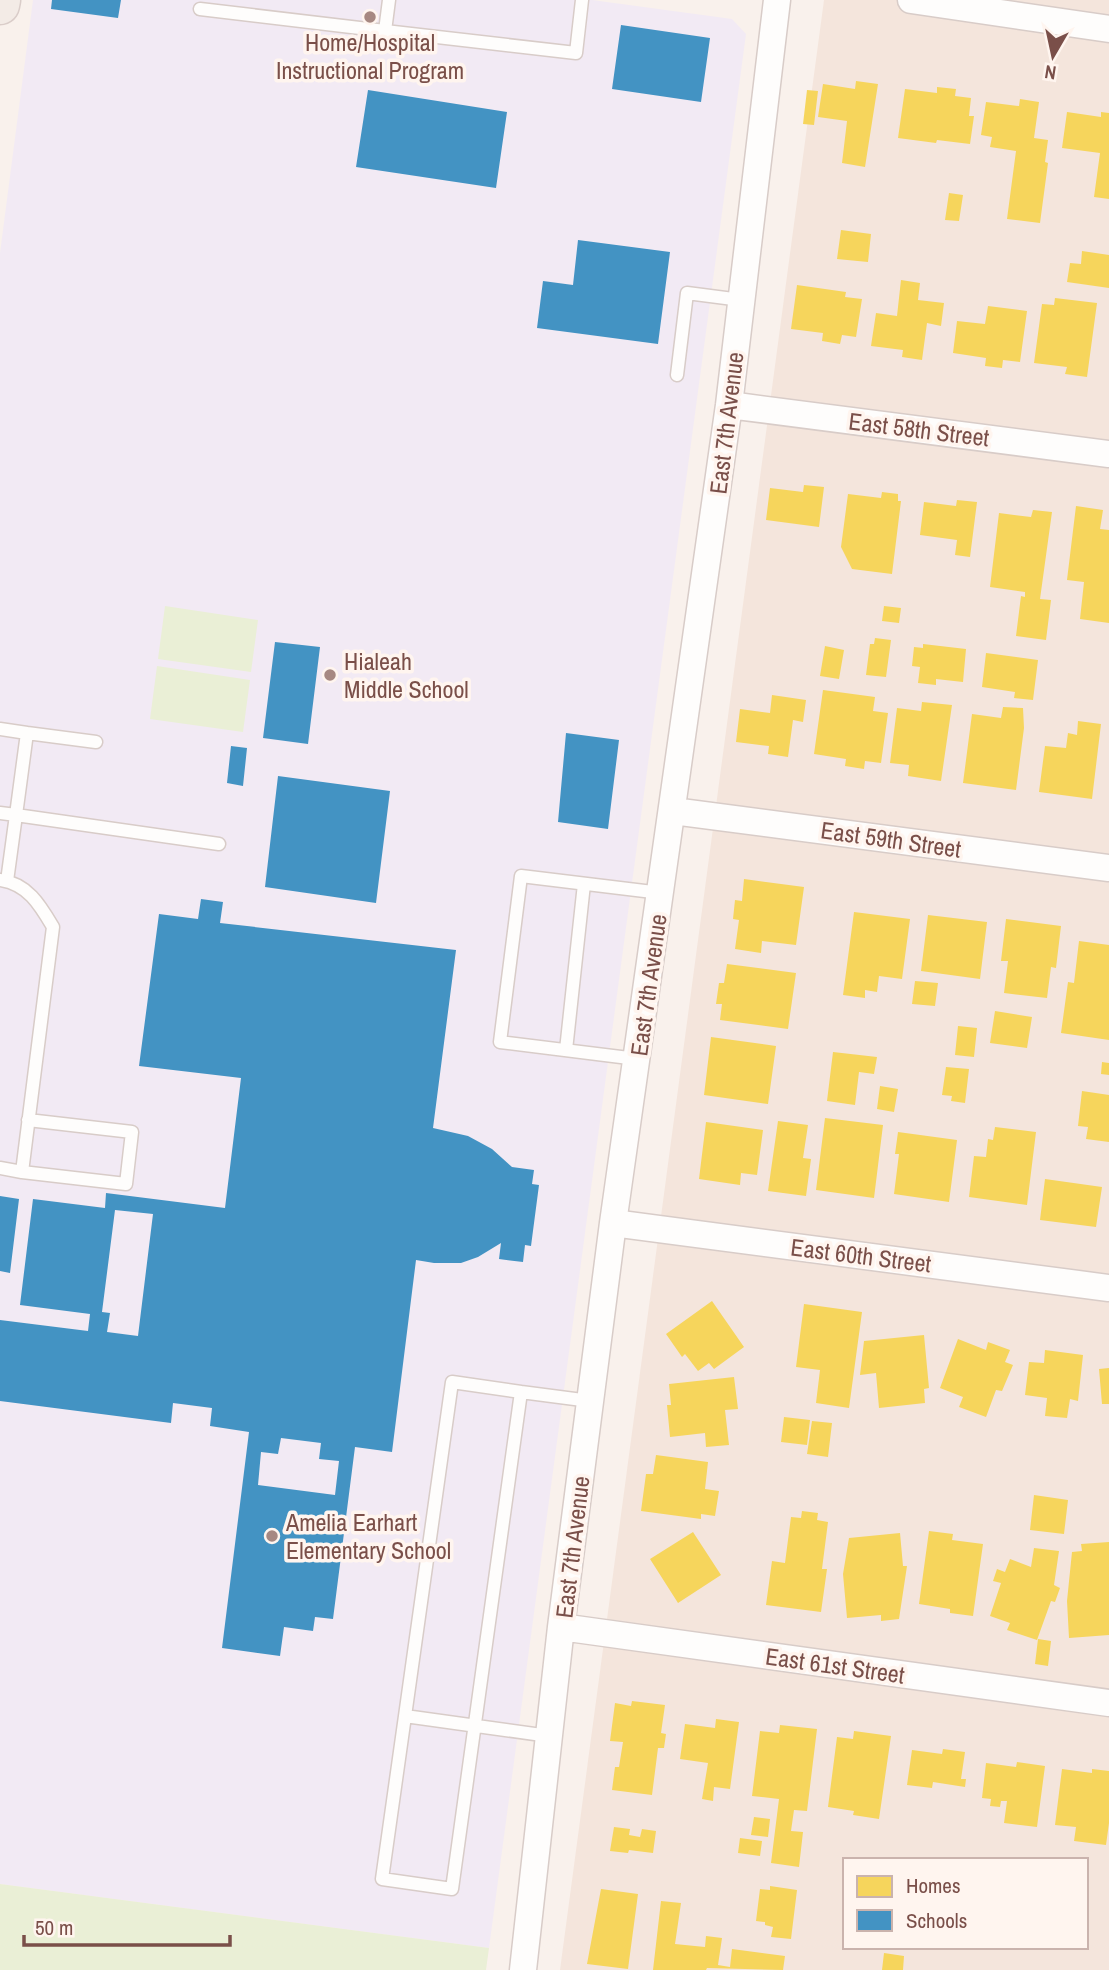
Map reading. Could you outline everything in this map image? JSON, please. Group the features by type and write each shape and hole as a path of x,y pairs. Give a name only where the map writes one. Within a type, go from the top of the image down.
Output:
{"main road":[{"path":"0,5 1,0"}],"street":[{"name":"East 7th Avenue","path":"523,1970 561,1627 590,1401 729,405 777,0"},
{"path":"911,0 1109,29"},
{"name":"East 58th Street","path":"729,405 1109,454"},
{"name":"East 59th Street","path":"673,811 1109,868"},
{"name":"East 60th Street","path":"613,1223 1109,1287"},
{"name":"East 61st Street","path":"561,1627 1109,1703"}],"lane":[{"path":"385,31 389,0"},
{"path":"200,9 576,54 582,0"},
{"path":"677,375 687,293 741,300"},
{"path":"0,729 96,742"},
{"path":"22,1172 53,926 35,897 3,881 16,815 27,733"},
{"path":"0,813 219,844"},
{"path":"637,1059 500,1042 521,876 661,893"},
{"path":"566,1050 584,884"},
{"path":"0,1168 127,1184 132,1132 28,1120"},
{"path":"521,1392 452,1889 382,1879 452,1382 590,1401"},
{"path":"405,1716 549,1736"}],"shaded area":[{"name":"Hialeah Middle School","path":"33,0 592,0 732,19 746,34 489,1948 0,1884 0,253"},
{"path":"824,0 1109,0 1109,1970 560,1970"}],"green space":[{"path":"165,606 258,620 251,672 158,659"},
{"path":"157,666 250,680 243,732 150,719"},
{"path":"0,1884 489,1948 486,1970 0,1970"}],"building: Homes":[{"path":"856,81 878,84 865,167 842,163 847,121 818,117 823,84 855,89"},
{"path":"937,87 956,89 955,96 971,98 969,116 974,116 970,144 898,138 905,89 937,93"},
{"path":"807,90 818,91 814,125 803,124"},
{"path":"1020,99 1039,102 1034,138 1048,140 1045,162 1048,163 1040,223 1007,219 1016,151 990,147 992,137 981,135 986,102 1019,106"},
{"path":"1067,112 1101,117 1101,112 1109,113 1109,199 1094,197 1100,153 1062,148"},
{"path":"949,193 963,195 959,221 945,220"},
{"path":"841,230 871,234 868,262 837,259"},
{"path":"1082,251 1109,255 1109,288 1067,282 1070,263 1081,264"},
{"path":"901,280 920,283 918,300 944,303 941,326 927,323 922,360 902,357 903,350 871,346 876,313 897,316"},
{"path":"797,285 846,292 845,297 862,299 856,337 842,335 840,344 822,341 823,333 791,329"},
{"path":"1055,298 1097,303 1087,377 1065,374 1067,367 1034,363 1042,304 1054,305"},
{"path":"988,306 1027,311 1020,362 1003,360 1002,368 985,366 986,358 953,353 957,321 985,324"},
{"path":"804,485 824,487 819,527 766,520 770,488 803,492"},
{"path":"882,492 898,494 898,501 901,501 892,574 852,569 841,547 848,494 881,498"},
{"path":"957,500 977,502 970,557 955,555 957,540 920,535 924,502 956,506"},
{"path":"1076,506 1103,510 1100,529 1109,530 1109,623 1080,619 1084,582 1067,580"},
{"path":"1033,510 1052,512 1040,599 1051,600 1046,640 1016,636 1021,596 1025,597 1025,592 990,587 999,513 1031,517"},
{"path":"884,606 901,608 899,623 882,621"},
{"path":"875,638 891,640 886,677 866,675 870,644 874,644"},
{"path":"923,644 966,649 963,682 936,679 936,685 918,683 920,667 912,666 914,647 923,648"},
{"path":"825,646 844,650 839,679 820,676"},
{"path":"986,653 1038,660 1033,700 1014,698 1015,692 982,687"},
{"path":"823,690 875,697 873,711 888,713 881,763 865,761 864,769 845,766 846,759 814,754"},
{"path":"772,695 806,700 803,722 793,720 788,757 768,754 769,746 736,742 740,709 770,713"},
{"path":"922,702 952,705 941,781 908,776 909,765 890,763 897,708 921,711"},
{"path":"1003,707 1023,708 1024,728 1016,790 963,783 972,714 1001,718"},
{"path":"1078,721 1101,724 1092,799 1039,792 1045,746 1066,748 1068,733 1077,735"},
{"path":"744,879 804,887 796,945 762,941 761,953 735,949 739,920 733,919 735,900 742,901"},
{"path":"854,912 910,919 902,979 879,976 877,992 865,990 865,998 843,995"},
{"path":"928,915 987,922 980,979 921,971"},
{"path":"1006,919 1061,926 1056,968 1051,967 1047,998 1004,993 1008,961 1001,961"},
{"path":"1079,941 1109,945 1109,1040 1061,1033 1068,982 1074,983"},
{"path":"727,964 796,973 788,1029 720,1020 722,1004 716,1004 719,983 724,983"},
{"path":"915,981 938,983 935,1006 912,1004"},
{"path":"995,1011 1032,1017 1027,1048 990,1043"},
{"path":"958,1026 977,1028 974,1057 955,1055"},
{"path":"711,1037 776,1046 768,1104 704,1095"},
{"path":"833,1052 877,1057 874,1074 859,1072 855,1105 827,1101"},
{"path":"1102,1062 1109,1063 1109,1075 1101,1074"},
{"path":"946,1067 969,1069 965,1103 951,1101 952,1096 942,1095"},
{"path":"880,1086 898,1089 894,1112 877,1109"},
{"path":"1082,1091 1109,1095 1109,1142 1086,1139 1088,1127 1078,1126"},
{"path":"825,1118 883,1125 874,1198 816,1190"},
{"path":"778,1121 808,1125 803,1158 811,1159 806,1196 768,1191"},
{"path":"706,1122 763,1130 757,1175 741,1173 740,1185 699,1179"},
{"path":"995,1127 1036,1132 1027,1205 969,1197 974,1156 986,1157 988,1139 993,1140"},
{"path":"898,1132 957,1140 949,1202 894,1194 899,1154 895,1154"},
{"path":"1045,1179 1102,1187 1096,1227 1040,1220"},
{"path":"712,1301 744,1347 714,1369 709,1363 698,1371 685,1354 682,1357 666,1334"},
{"path":"804,1304 862,1312 849,1408 816,1403 820,1370 796,1367"},
{"path":"924,1335 929,1388 924,1389 925,1403 879,1408 876,1373 860,1375 864,1341"},
{"path":"958,1339 986,1350 988,1342 1010,1350 1005,1362 1013,1365 1002,1391 996,1390 986,1417 959,1407 963,1397 940,1388"},
{"path":"1045,1350 1083,1355 1078,1401 1070,1399 1067,1418 1045,1416 1047,1398 1025,1395 1029,1362 1044,1363"},
{"path":"1109,1368 1109,1404 1102,1404 1099,1369"},
{"path":"734,1377 738,1409 725,1410 729,1445 706,1447 705,1433 670,1437 667,1405 671,1405 669,1384"},
{"path":"784,1417 810,1420 807,1445 781,1442"},
{"path":"812,1421 832,1423 828,1457 807,1454"},
{"path":"656,1455 708,1462 705,1489 719,1491 715,1516 701,1514 701,1519 641,1511 646,1474 653,1474"},
{"path":"1034,1495 1068,1500 1064,1534 1030,1530"},
{"path":"802,1511 818,1513 817,1520 828,1522 822,1569 827,1569 821,1612 766,1605 772,1561 785,1563 791,1517 801,1518"},
{"path":"929,1531 953,1534 952,1540 983,1544 973,1616 919,1604"},
{"path":"693,1532 721,1575 678,1603 650,1559"},
{"path":"900,1533 903,1566 907,1566 899,1619 881,1621 881,1615 847,1618 843,1574 849,1538"},
{"path":"1109,1542 1109,1635 1069,1638 1067,1601 1072,1552 1082,1551 1081,1544"},
{"path":"1034,1548 1059,1551 1054,1585 1060,1588 1055,1602 1051,1601 1037,1640 1007,1630 1010,1623 990,1616 1001,1583 993,1581 997,1569 1005,1572 1010,1559 1031,1567"},
{"path":"1038,1639 1051,1641 1048,1666 1035,1664"},
{"path":"632,1701 665,1705 661,1733 666,1734 664,1748 658,1748 652,1795 612,1790 615,1767 619,1767 623,1742 610,1741 615,1703 631,1706"},
{"path":"716,1719 739,1722 730,1789 714,1787 713,1801 702,1799 708,1763 680,1759 685,1724 715,1728"},
{"path":"780,1725 817,1729 807,1811 794,1810 791,1831 803,1832 799,1867 771,1863 779,1799 752,1796 760,1731 779,1733"},
{"path":"854,1731 891,1736 879,1819 828,1807 837,1737 853,1739"},
{"path":"943,1749 965,1752 961,1779 966,1779 965,1787 933,1782 932,1788 907,1785 912,1750 942,1754"},
{"path":"1017,1762 1045,1766 1037,1827 1004,1823 1007,1801 1001,1801 1000,1807 990,1806 991,1799 982,1798 986,1763 1016,1767"},
{"path":"1062,1769 1092,1773 1092,1769 1109,1771 1109,1823 1106,1845 1074,1841 1076,1827 1055,1825"},
{"path":"754,1817 770,1819 768,1837 751,1835"},
{"path":"614,1827 630,1829 629,1835 640,1837 642,1829 656,1831 653,1853 610,1851"},
{"path":"740,1838 762,1841 760,1856 738,1853"},
{"path":"770,1886 797,1890 791,1939 771,1937 773,1927 756,1921 760,1889 770,1890"},
{"path":"601,1889 638,1894 628,1969 587,1964"},
{"path":"661,1901 681,1903 675,1944 705,1947 706,1936 722,1938 718,1965 730,1967 732,1949 785,1956 783,1970 653,1970"},
{"path":"884,1953 904,1956 903,1970 882,1970"}],"building: Schools":[{"path":"52,0 121,0 118,18 51,9"},
{"path":"621,25 710,38 701,102 612,89"},
{"path":"368,90 507,112 496,188 356,167"},
{"path":"578,240 670,252 658,344 537,328 543,281 573,285"},
{"path":"275,642 320,647 308,744 263,738"},
{"path":"566,733 619,740 608,829 558,822"},
{"path":"231,746 247,748 243,786 227,783"},
{"path":"278,776 390,791 376,903 265,887"},
{"path":"201,899 223,902 220,923 456,950 433,1128 468,1136 492,1149 512,1167 534,1170 532,1184 539,1185 531,1246 525,1245 523,1262 499,1259 501,1243 478,1257 461,1263 416,1260 392,1452 355,1447 333,1619 315,1617 313,1631 284,1627 280,1656 222,1648 249,1432 210,1426 212,1408 173,1403 171,1423 0,1401 0,1320 88,1331 90,1314 20,1305 33,1199 105,1208 106,1193 225,1208 241,1078 139,1066 159,914 198,919","holes":["115,1210 153,1214 138,1336 107,1332 110,1313 102,1312","281,1438 321,1443 319,1459 339,1461 335,1495 258,1485 261,1452 278,1454"]},
{"path":"0,1196 19,1199 10,1273 0,1271"}],"place":[{"name":"Home/Hospital Instructional Program","path":"370,17"},
{"name":"Hialeah Middle School","path":"330,675"},
{"name":"Amelia Earhart Elementary School","path":"272,1536"}]}
